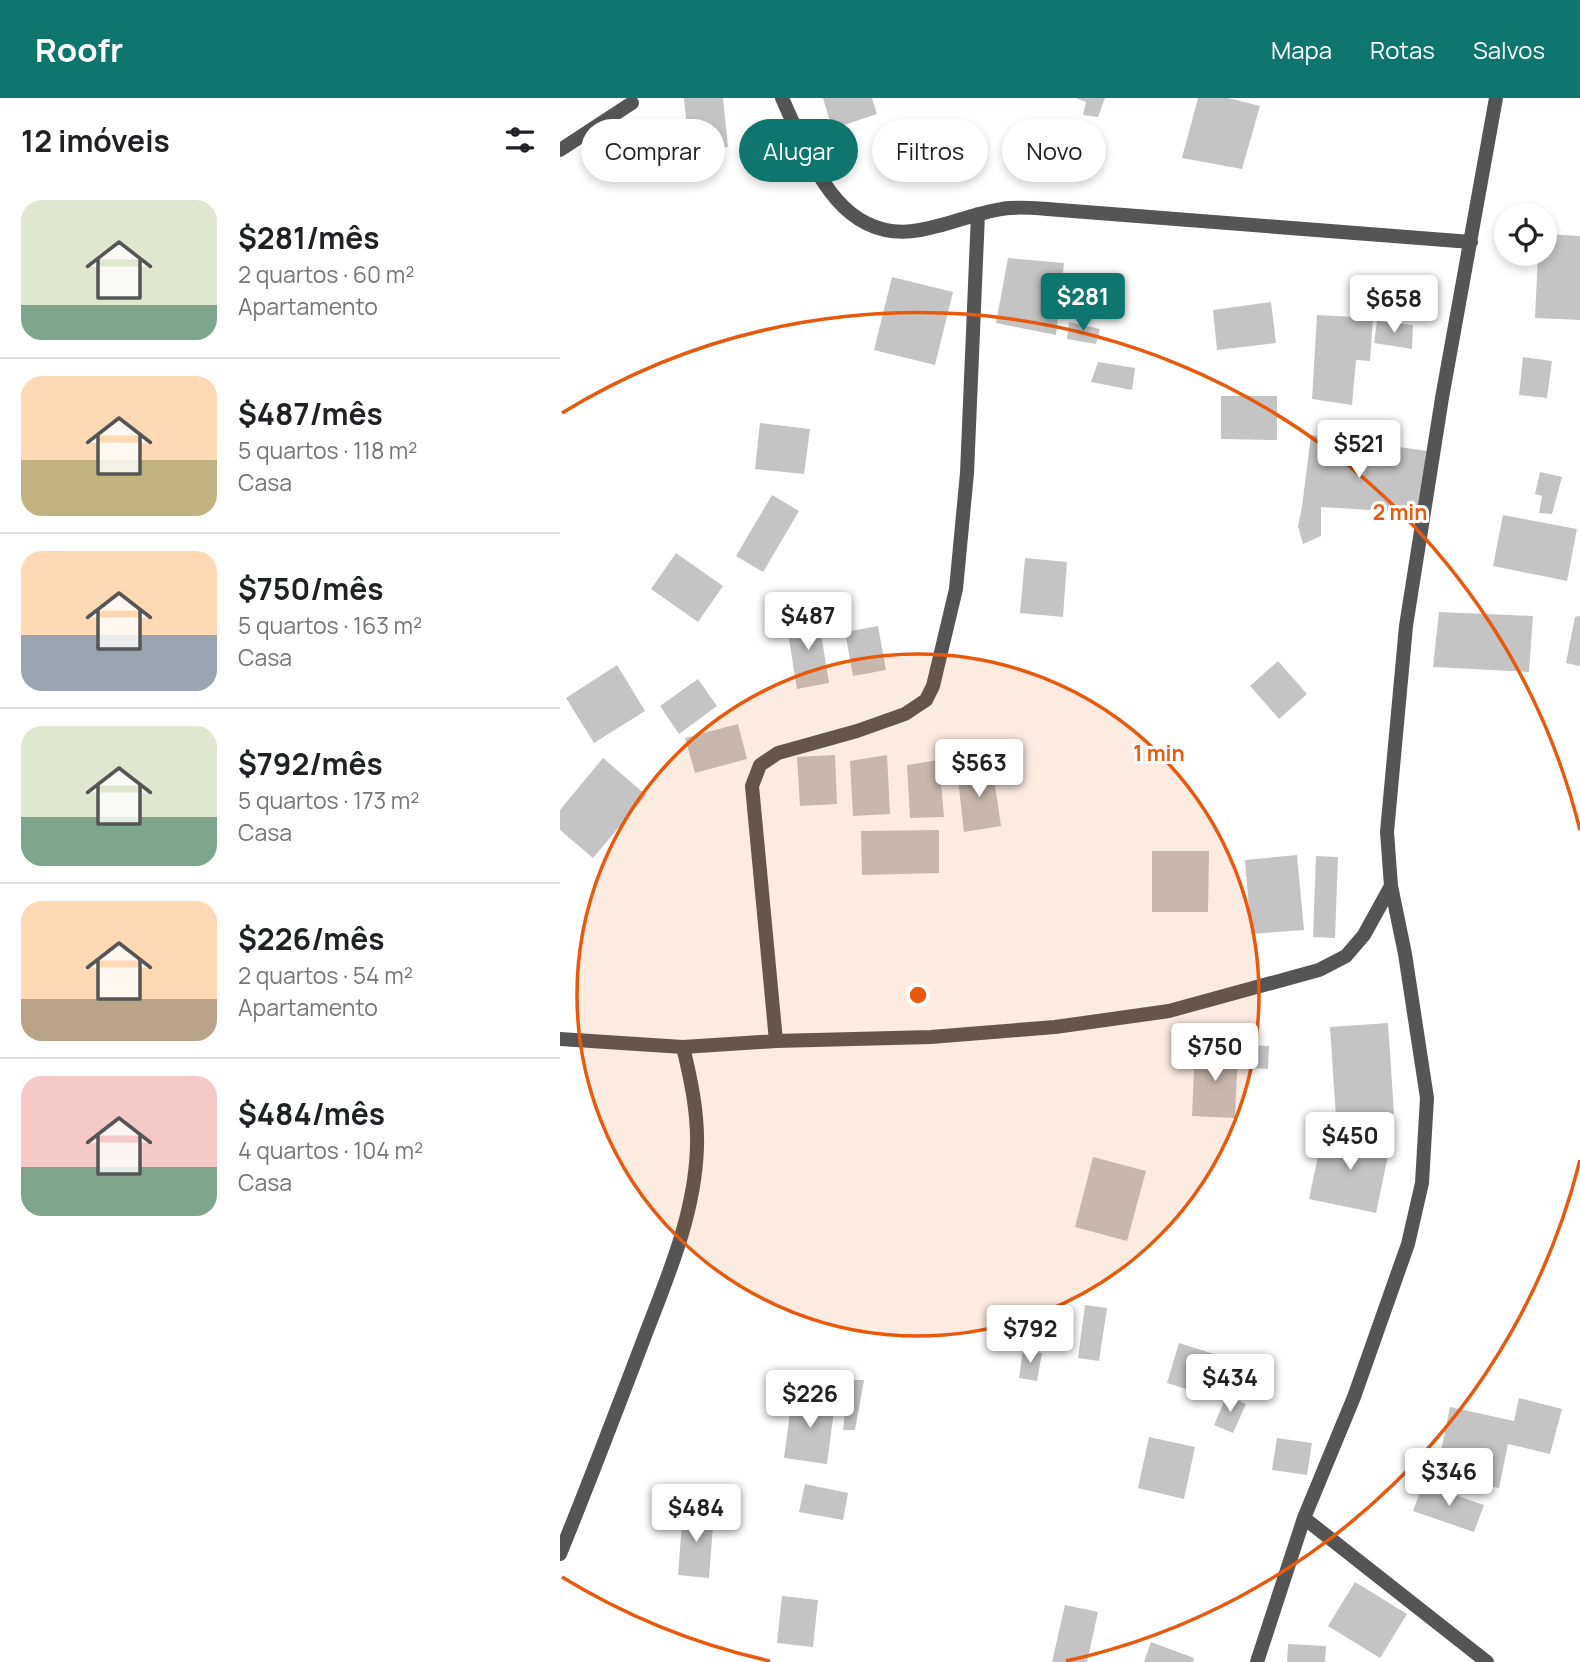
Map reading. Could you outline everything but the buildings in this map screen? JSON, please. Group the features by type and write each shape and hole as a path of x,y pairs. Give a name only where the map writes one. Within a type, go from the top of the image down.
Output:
{"street":[{"path":"782,98 816,174 855,218 882,230 919,231 1009,208 1471,242"},
{"path":"1256,1662 1304,1518 1354,1397 1408,1244 1422,1183 1427,1098 1405,954 1391,886 1387,832 1406,626 1442,398 1496,98"},
{"path":"560,150 632,103"},
{"path":"776,1041 752,786 760,765 778,753 857,731 905,714 926,700 933,686 956,589 963,512 978,214"},
{"path":"560,1039 683,1047 776,1041 931,1037 1055,1027 1169,1012 1319,970 1346,956 1364,935 1391,886"},
{"path":"560,1554 682,1239 693,1188 697,1146 694,1093 683,1047"},
{"path":"1304,1518 1488,1662"}]}
